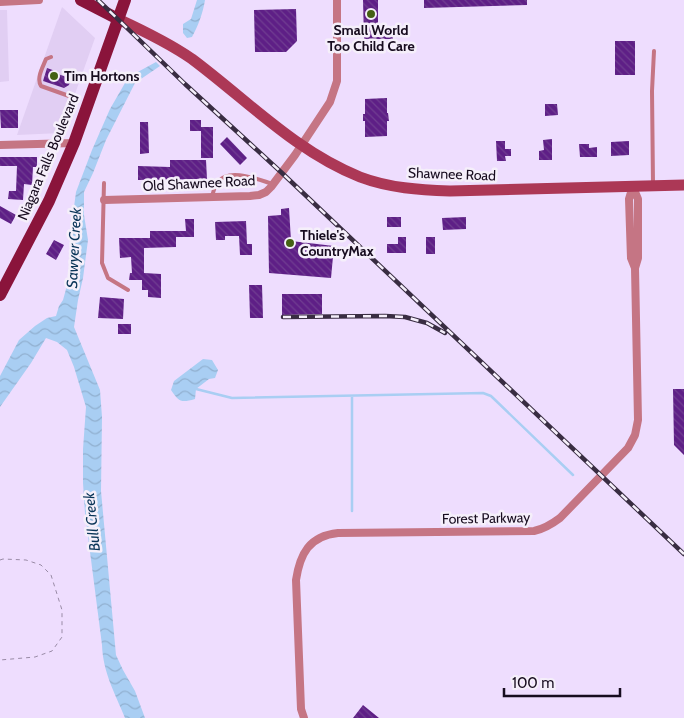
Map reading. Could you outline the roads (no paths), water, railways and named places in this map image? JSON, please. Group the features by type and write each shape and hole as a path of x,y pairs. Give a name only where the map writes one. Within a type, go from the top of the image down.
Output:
{"main road":[{"path":"82,0 118,19"},
{"name":"Niagara Falls Boulevard","path":"1,290 49,201 74,143 125,0"},
{"name":"Shawnee Road","path":"118,19 155,36 191,59 301,146 362,178 423,190 468,191 684,185"}],"street":[{"path":"0,2 39,0"},
{"name":"Old Shawnee Road","path":"104,200 259,195 266,192 301,146 330,102 338,81 337,0"},
{"path":"0,144 74,143"},
{"name":"Forest Parkway","path":"304,718 300,703 296,580 298,565 306,550 315,540 325,535 338,533 534,531 541,529 560,518 628,448 635,435 638,420 635,268 638,258 638,199 633,186"}],"lane":[{"path":"653,186 652,91 654,51"},
{"path":"52,57 46,59 38,80 39,83 41,86 69,96"},
{"path":"212,197 216,184 222,177 231,175 245,176 273,184"},
{"path":"104,183 102,263 108,278 128,290"}],"water":[{"path":"197,0 205,0 203,10 192,37 187,38 183,33 183,24 191,19"},
{"path":"156,62 160,66 135,83 106,140 84,192 84,215 88,240 74,327 100,390 102,417 101,491 116,655 135,691 145,718 125,718 110,683 103,655 85,513 83,449 86,407 74,367 67,350 57,342 46,338 0,407 0,376 19,340 47,318 56,316 63,300 71,271 76,192 92,150 110,109 125,83 134,74"},
{"path":"203,359 212,360 218,370 215,378 209,379 196,389 195,399 183,401 178,399 171,390 174,381"}],"waterway":[{"path":"196,389 232,398 483,393 491,396 573,475"},
{"path":"352,396 352,511"}],"railway":[{"path":"98,0 684,554"},
{"path":"283,317 405,317 427,323 445,333"}],"place":[{"name":"Small World Too Child Care","path":"371,14"},
{"name":"Tim Hortons","path":"54,76"},
{"name":"Thiele's CountryMax","path":"290,243"}],"water label":[{"name":"Sawyer Creek","path":"74,248"},
{"name":"Bull Creek","path":"92,522"}]}
